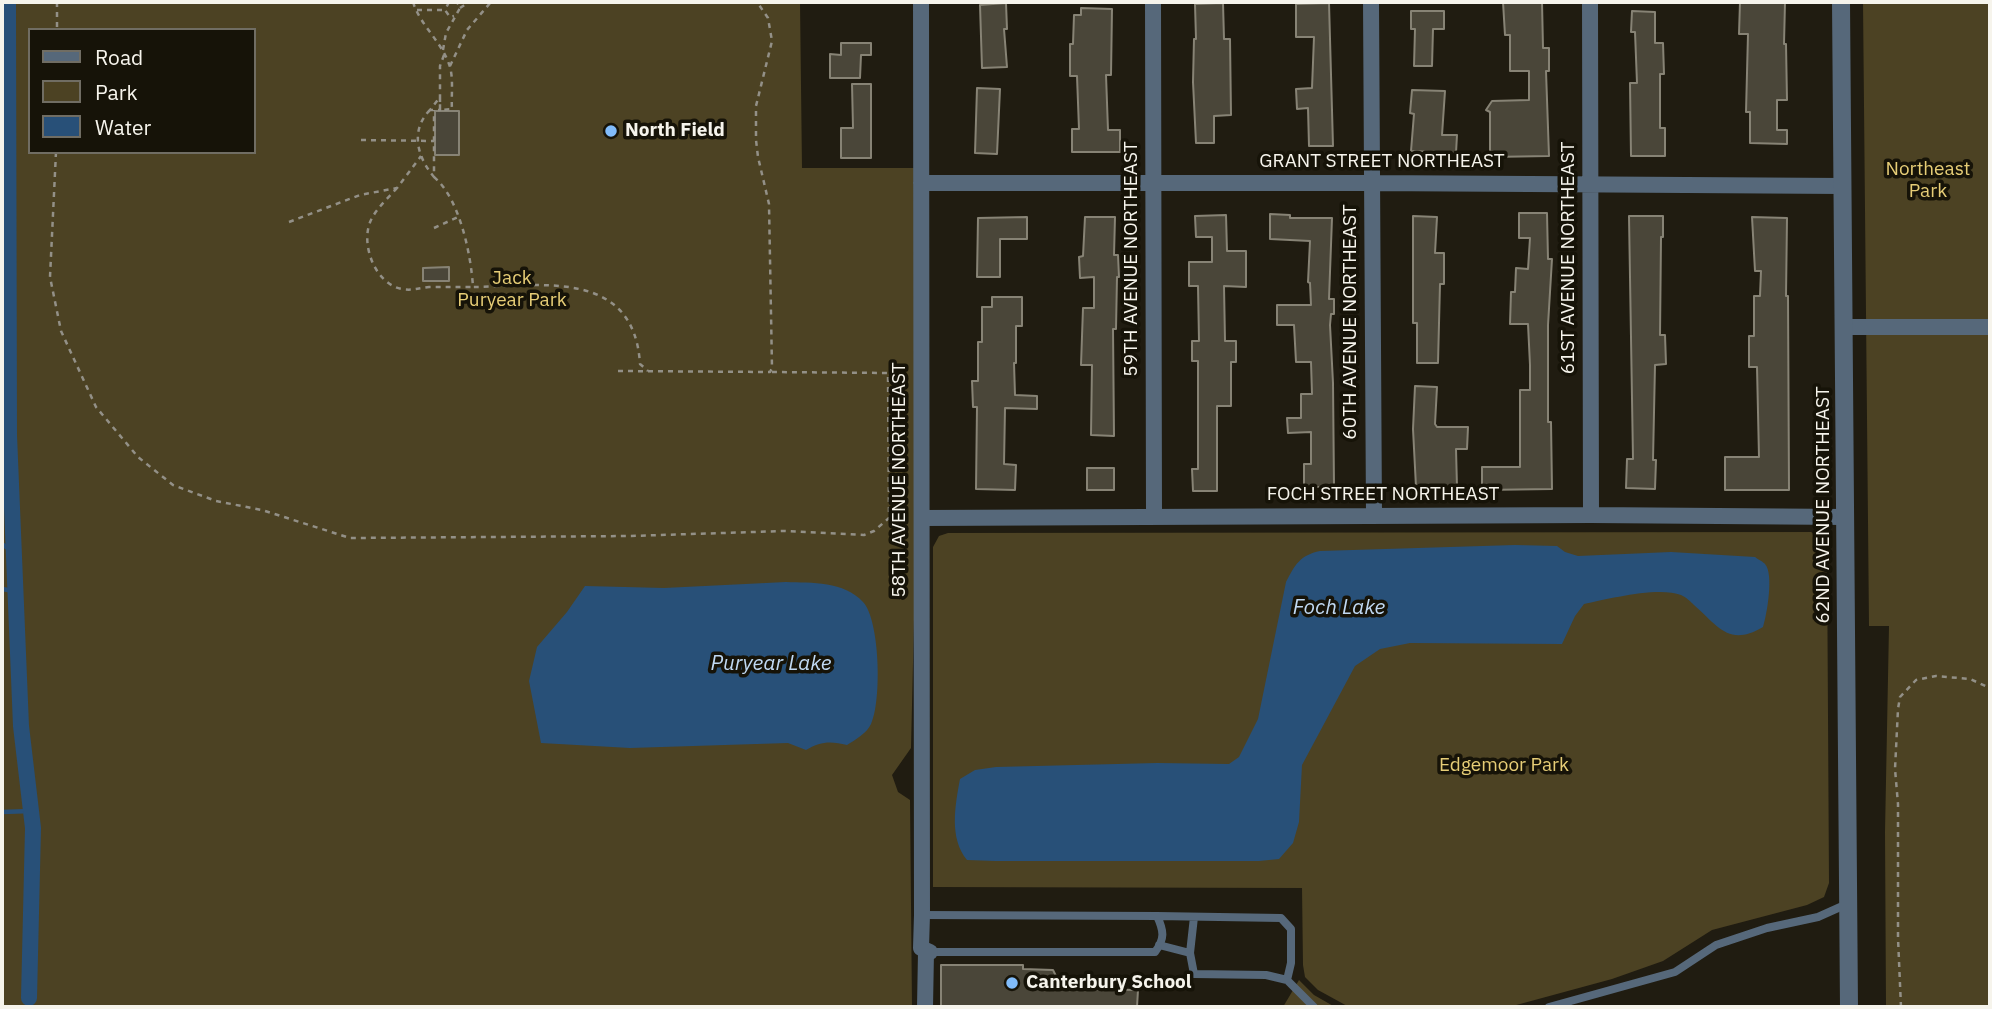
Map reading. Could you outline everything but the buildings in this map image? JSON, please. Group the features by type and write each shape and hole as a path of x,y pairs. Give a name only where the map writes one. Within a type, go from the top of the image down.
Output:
{"street":[{"name":"58TH AVENUE NORTHEAST","path":"921,2 921,948 928,952 925,1007"},
{"name":"59TH AVENUE NORTHEAST","path":"1153,2 1154,516"},
{"name":"60TH AVENUE NORTHEAST","path":"1371,2 1374,516"},
{"name":"61ST AVENUE NORTHEAST","path":"1590,2 1591,515"},
{"name":"62ND AVENUE NORTHEAST","path":"1841,2 1849,1007"},
{"name":"GRANT STREET NORTHEAST","path":"921,183 1590,183 1843,186"},
{"path":"1845,327 1990,327"},
{"name":"FOCH STREET NORTHEAST","path":"922,518 1591,515 1845,517"}],"lane":[{"path":"1549,1007 1675,972 1716,945 1768,928 1818,917 1847,904"},
{"path":"922,915 1281,918 1291,929 1291,963 1287,980"},
{"path":"928,952 1155,952 1163,941 1163,928 1157,916"},
{"path":"1194,917 1190,953 1194,974 1266,975 1287,980 1314,1007"},
{"path":"1159,945 1190,953"}],"path":[{"path":"57,2 57,28"},
{"path":"413,2 438,41 450,66 452,109 432,110"},
{"path":"444,10 446,2"},
{"path":"457,2 460,8"},
{"path":"440,110 440,66 446,33 460,8 469,2"},
{"path":"450,66 467,30 491,2"},
{"path":"757,2 768,18 772,41 756,117 757,151 769,204 770,372"},
{"path":"416,10 444,10 450,17 457,14"},
{"path":"440,97 419,124 418,141 426,169 442,185 458,217 471,256 473,287"},
{"path":"432,110 434,177"},
{"path":"361,140 434,141"},
{"path":"55,154 50,277 61,331 96,407 138,457 173,485 216,501 262,510 350,538 604,537 785,531 864,534 874,531 888,518 888,373 618,371"},
{"path":"421,156 371,219 371,259 376,272 387,285 403,290 425,287 568,286 595,293 609,300 628,321 637,340 640,364 642,368 650,371"},
{"path":"289,222 360,195 397,188"},
{"path":"433,228 458,217"},
{"path":"1901,1007 1898,804 1895,769 1900,697 1916,680 1936,676 1970,679 1990,688"}],"green space":[{"name":"Jack Puryear Park","path":"8,2 800,2 802,168 914,168 915,577 911,748 892,775 898,792 910,800 912,1007 2,1007 2,498 12,502 8,354"},
{"name":"Northeast Park","path":"1863,2 1990,2 1990,1007 1886,1007 1885,832 1889,626 1869,626"},
{"name":"Edgemoor Park","path":"1811,532 1823,539 1827,548 1829,883 1824,897 1807,905 1712,930 1663,961 1612,979 1509,1007 1349,1007 1318,990 1305,977 1302,888 933,887 933,547 939,536 948,533"},
{"path":"1299,980 1314,995 1335,1007 1283,1007"}],"water":[{"name":"Foch Lake","path":"1557,546 1578,556 1671,552 1755,557 1765,563 1769,576 1768,604 1763,627 1751,633 1733,635 1718,627 1683,596 1660,592 1584,604 1575,616 1562,644 1410,643 1380,649 1355,666 1302,765 1299,822 1293,843 1279,859 995,861 967,860 961,851 955,821 958,789 960,779 975,770 996,767 1157,763 1229,764 1239,757 1258,719 1286,582 1295,566 1308,555 1320,551"},
{"name":"Puryear Lake","path":"817,583 847,590 863,602 869,611 876,642 877,698 871,724 854,741 847,745 821,743 806,750 788,743 630,748 541,743 529,681 537,647 585,586 664,588"}],"waterway":[{"path":"8,2 9,435 21,726 33,828 29,998"},
{"path":"2,544 13,552"},
{"path":"2,589 14,591"},
{"path":"2,812 31,811"}],"place":[{"name":"North Field","path":"611,131"},
{"name":"Canterbury School","path":"1012,983"}]}
